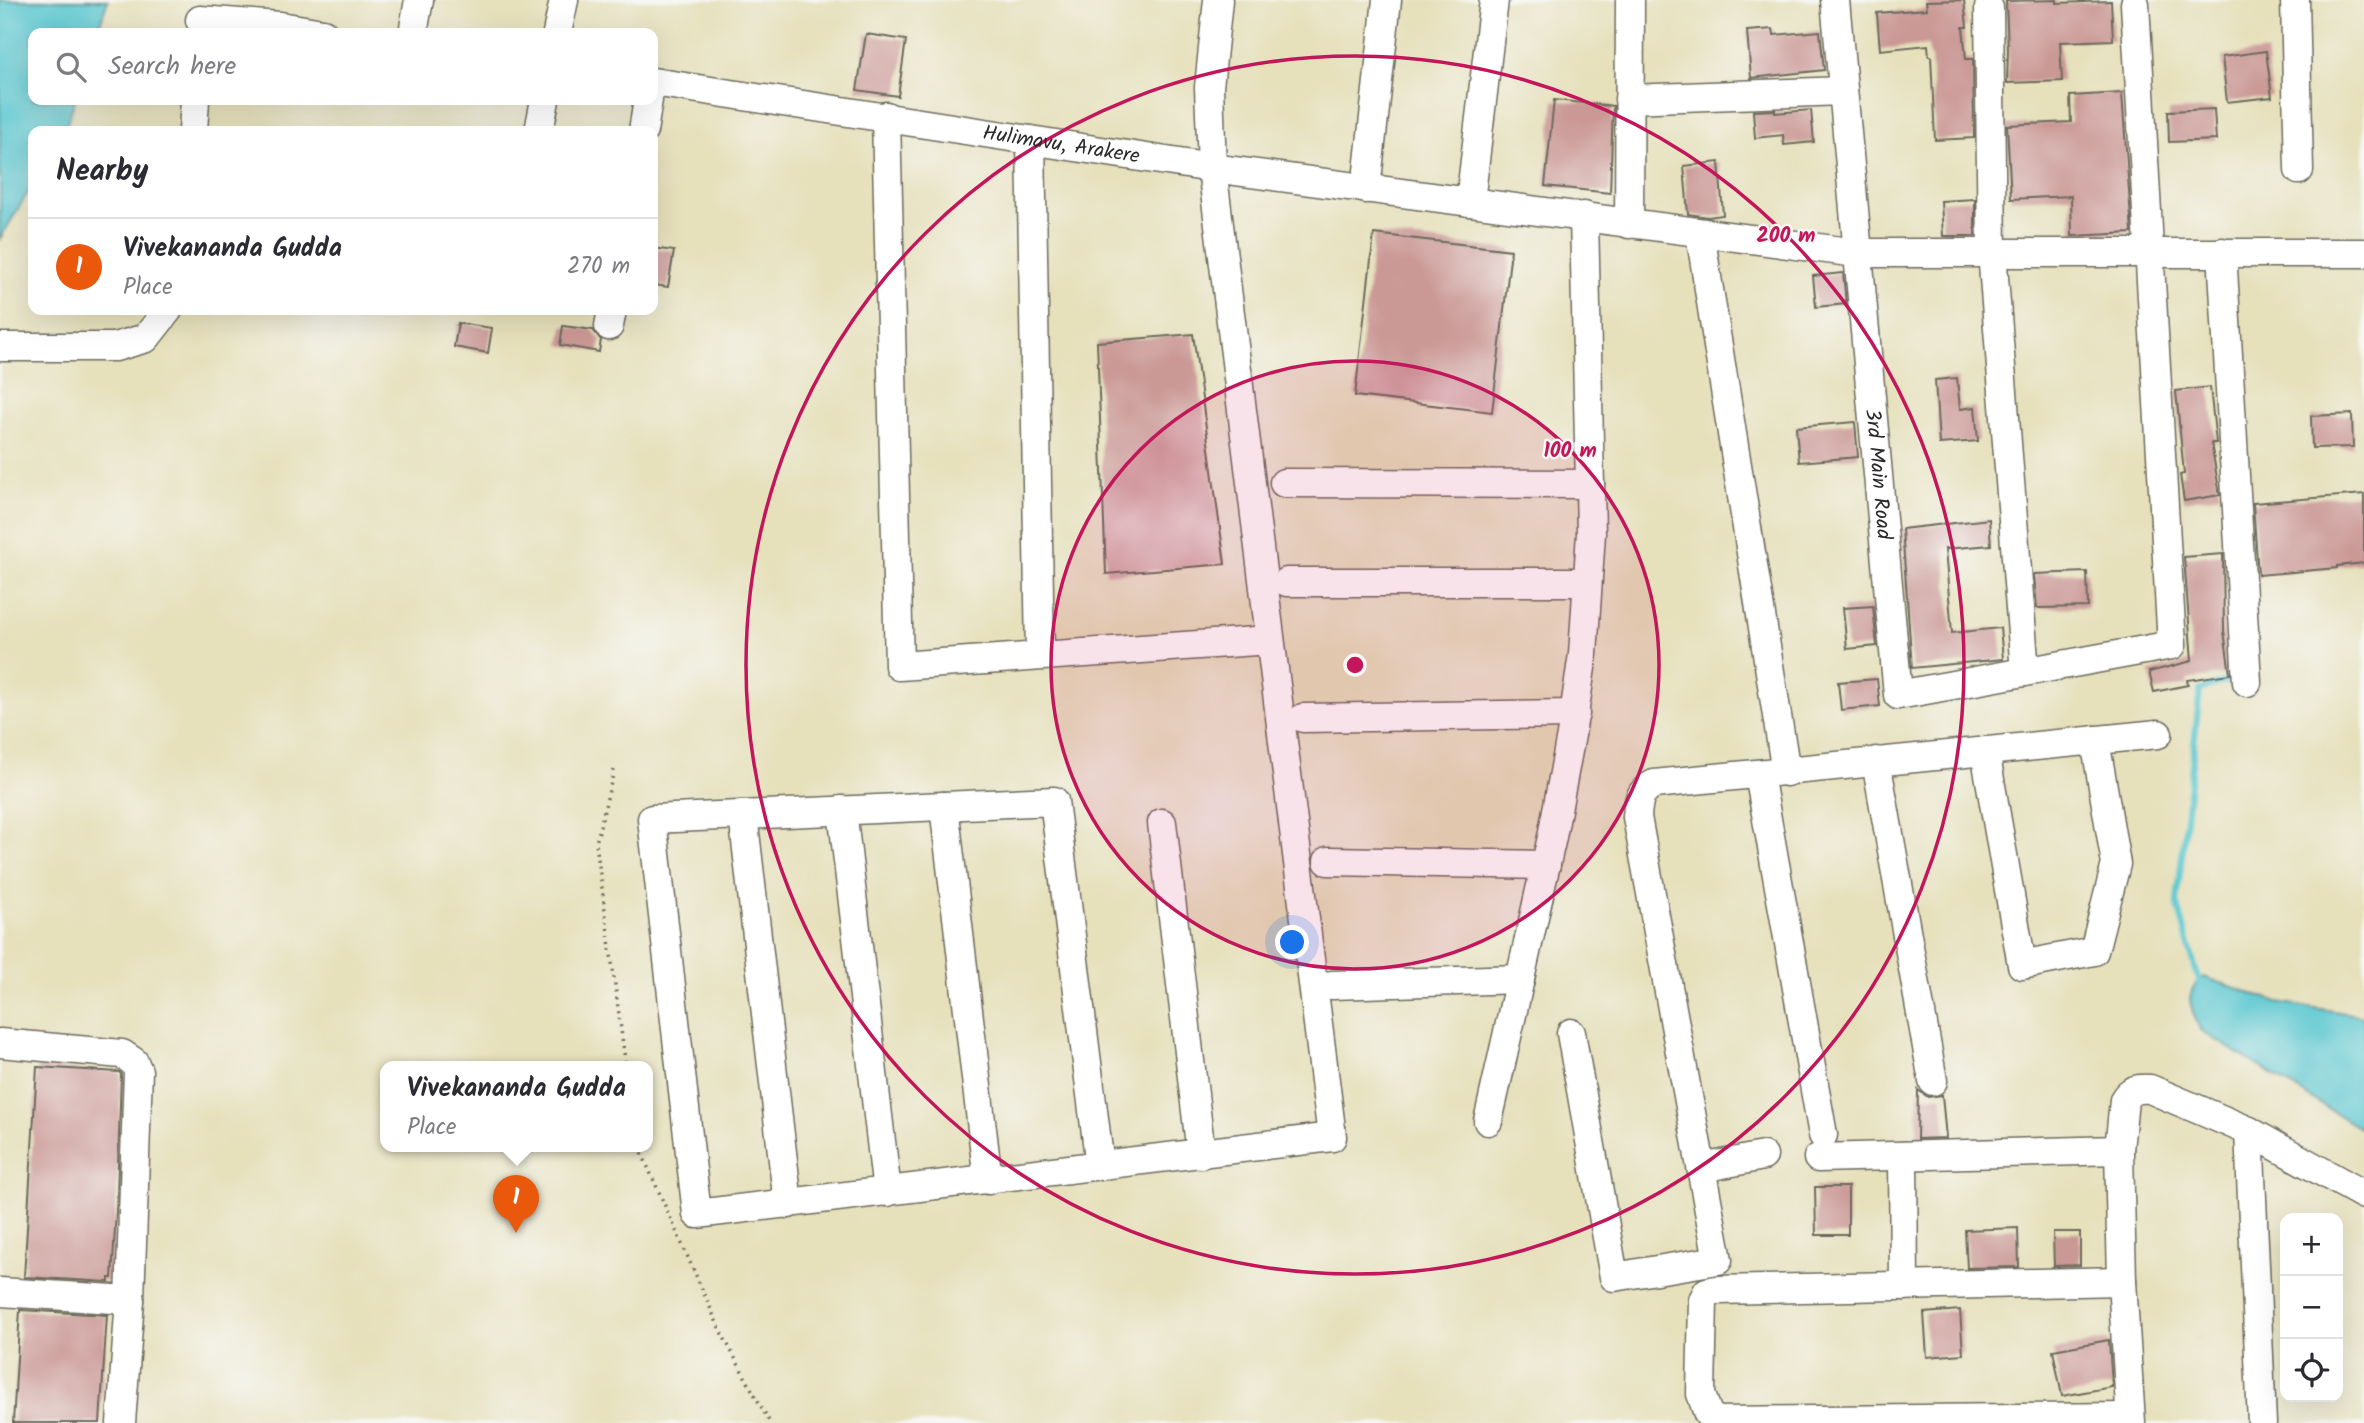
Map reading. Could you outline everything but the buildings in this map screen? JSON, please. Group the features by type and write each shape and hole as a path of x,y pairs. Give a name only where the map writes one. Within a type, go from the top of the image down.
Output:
{"street":[{"path":"415,28 419,0"},
{"path":"558,28 564,0"},
{"path":"1100,1166 1054,801 652,819 697,1214 988,1180 1332,1138 1212,168 1209,87 1218,0"},
{"path":"1366,189 1387,0"},
{"path":"1471,202 1494,0"},
{"path":"1629,224 1630,0"},
{"name":"3rd Main Road","path":"1835,0 1898,695 2025,672"},
{"path":"2295,0 2299,170"},
{"path":"1989,8 1992,252 2025,672 2172,645 2135,4"},
{"path":"194,18 292,28"},
{"name":"Hulimavu, Arakere","path":"658,83 1212,168 1857,253 2364,253"},
{"path":"1629,99 1843,90"},
{"path":"193,126 195,105"},
{"path":"540,126 544,105"},
{"path":"644,126 647,105"},
{"path":"886,116 899,666 1270,639"},
{"path":"1031,140 1040,655"},
{"path":"1488,1121 1546,864 1583,654 1591,533 1584,216"},
{"path":"1700,233 1820,1146 1903,1156 2119,1150"},
{"path":"2222,252 2247,682"},
{"path":"0,347 115,347 146,338 164,315"},
{"path":"1283,482 1590,484"},
{"path":"1287,583 1587,582"},
{"path":"1303,718 1574,714"},
{"path":"1572,1033 1614,1277 1718,1260 1637,817 1638,800 1646,788 1876,761 2158,734"},
{"path":"1984,751 2022,965 2094,951 2116,864 2095,740"},
{"path":"1876,761 1933,1081"},
{"path":"944,806 988,1180"},
{"path":"842,810 887,1192"},
{"path":"743,815 788,1203"},
{"path":"1161,823 1200,1154"},
{"path":"1328,862 1546,864"},
{"path":"1332,985 1520,979"},
{"path":"0,1043 122,1054 134,1062 138,1071 130,1300 121,1423"},
{"path":"2122,1281 1707,1292 1703,1300 1701,1394 1708,1414 1717,1420 2131,1420 2122,1281 2119,1150 2124,1100 2132,1090 2150,1088 2249,1131 2364,1195"},
{"path":"2249,1131 2262,1423"},
{"path":"1702,1168 1763,1156"},
{"path":"1903,1156 1904,1286"},
{"path":"0,1292 130,1300"}],"path":[{"path":"614,770 596,844 625,1061"},
{"path":"641,1152 722,1332 770,1423"}],"water":[{"path":"0,0 108,0 99,28 28,28 28,105 73,105 66,126 28,126 28,192 0,239"},
{"path":"2203,977 2278,1002 2364,1016 2364,1131 2200,1030 2191,1008 2190,996"}],"waterway":[{"path":"2199,981 2177,902 2200,690 2235,678 2235,673"}],"place":[{"name":"Vivekananda Gudda","path":"516,1233"}]}
